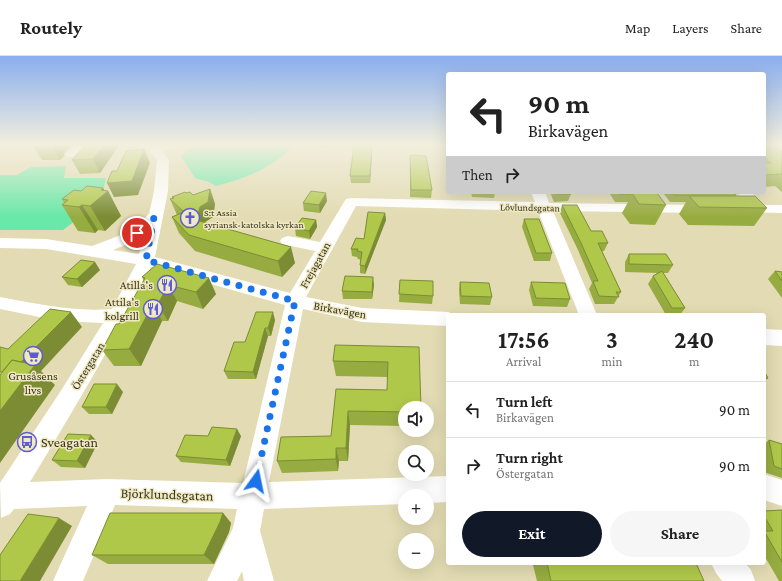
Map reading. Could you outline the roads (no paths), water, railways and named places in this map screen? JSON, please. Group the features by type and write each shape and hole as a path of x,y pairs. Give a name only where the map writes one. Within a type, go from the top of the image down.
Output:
{"street":[{"name":"Östergatan","path":"3,501 70,396 118,315 146,260 154,217 161,191 162,168"},
{"path":"539,194 587,313"},
{"path":"745,194 760,209"},
{"name":"Lövlundsgatan","path":"351,202 545,207 782,209"},
{"name":"Frejagatan","path":"246,531 252,496 295,301 351,202"},
{"name":"Östergatan","path":"92,251 130,238 144,229 154,217"},
{"path":"288,241 325,248"},
{"name":"Birkavägen","path":"0,243 46,244 146,260 295,301 362,315 446,319"},
{"path":"0,303 64,315 98,317 118,315"},
{"path":"766,337 782,338"},
{"path":"766,488 782,493"},
{"name":"Björklundsgatan","path":"3,501 107,492 252,496 446,489"},
{"path":"68,581 107,492"},
{"path":"222,581 246,531"},
{"path":"246,531 259,581"},
{"path":"728,565 740,581"}],"place":[{"name":"S:t Assia syriansk-katolska kyrkan","path":"190,218"},
{"name":"Atilla's","path":"167,285"},
{"name":"Attila's kolgrill","path":"153,309"},
{"name":"Grusåsens livs","path":"33,356"},
{"name":"Sveagatan","path":"27,442"}]}
